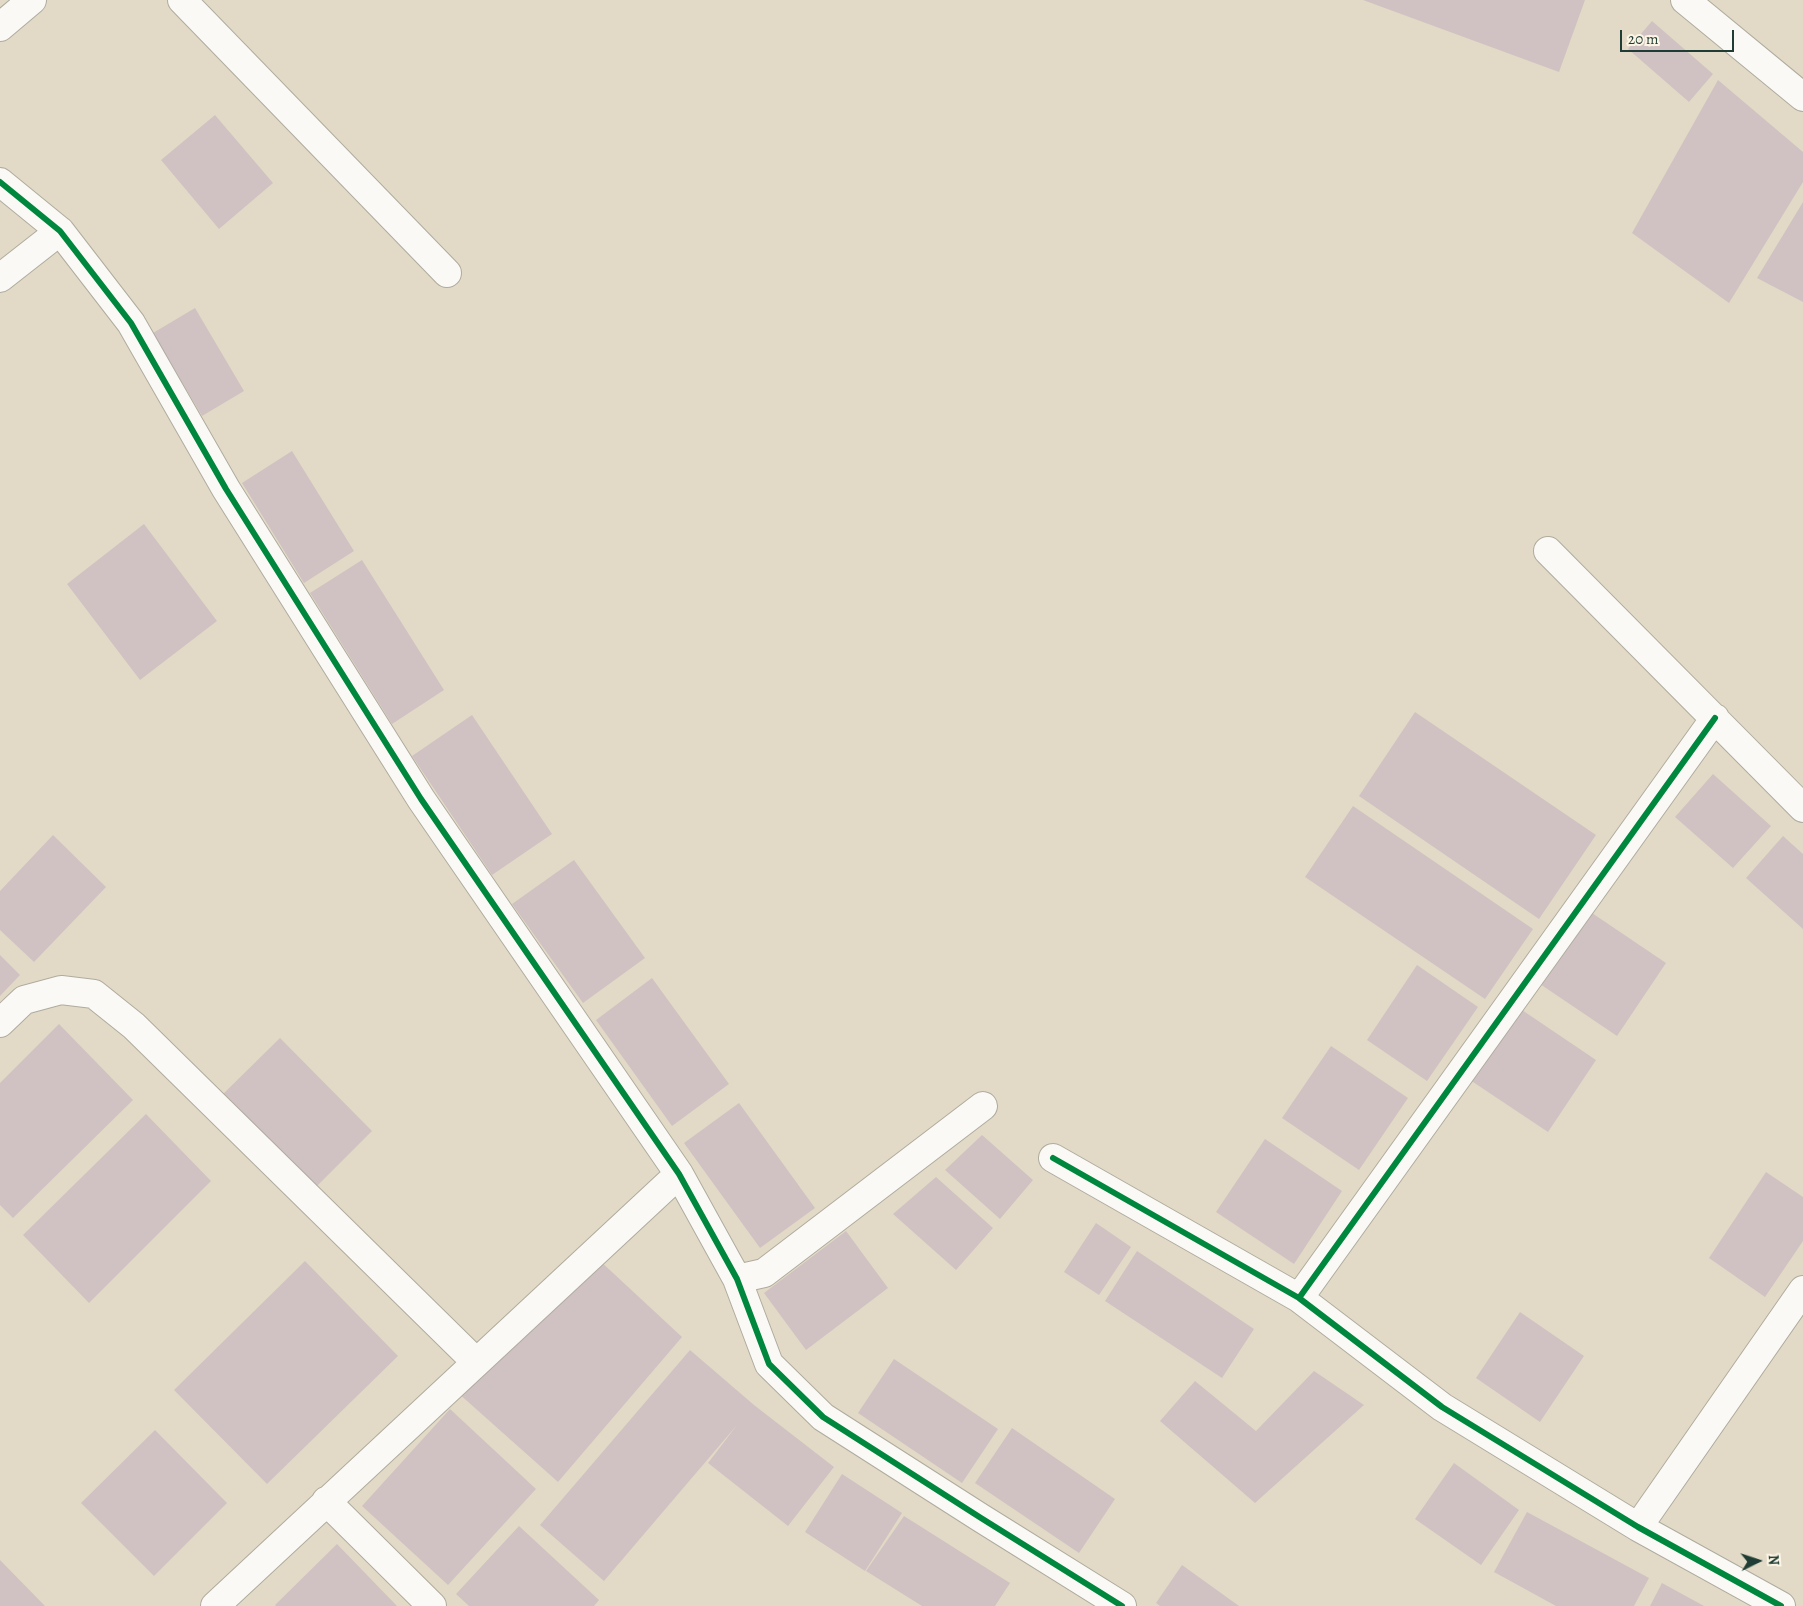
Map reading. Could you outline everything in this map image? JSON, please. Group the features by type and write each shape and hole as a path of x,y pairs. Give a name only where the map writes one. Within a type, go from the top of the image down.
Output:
{"street":[{"path":"0,27 32,0"},
{"path":"182,0 447,272"},
{"path":"1684,0 1803,97"},
{"path":"0,182 60,231 131,323 226,490 421,799 679,1174 737,1279 769,1364 823,1417 1122,1606"},
{"path":"0,278 60,231"},
{"path":"1548,550 1803,808"},
{"path":"1299,1298 1715,718"},
{"path":"0,1022 24,1000 61,990 94,994 134,1026 476,1362"},
{"path":"737,1279 764,1273 983,1106"},
{"path":"1053,1158 1299,1298 1442,1407 1638,1527 1781,1606"},
{"path":"215,1606 679,1174"},
{"path":"1638,1527 1803,1290"},
{"path":"326,1501 432,1606"}],"building":[{"path":"1363,0 1585,0 1559,72"},
{"path":"1652,21 1713,74 1689,102 1628,49"},
{"path":"1718,80 1803,152 1803,182 1729,303 1632,233"},
{"path":"215,115 273,183 219,229 161,160"},
{"path":"1803,202 1803,302 1757,278"},
{"path":"195,308 244,391 202,416 153,333"},
{"path":"292,451 354,551 304,583 242,483"},
{"path":"144,524 217,621 140,680 67,584"},
{"path":"362,560 444,690 392,724 310,593"},
{"path":"1415,712 1596,835 1539,919 1359,796"},
{"path":"472,715 552,834 492,875 412,756"},
{"path":"1713,774 1771,826 1733,868 1675,817"},
{"path":"1353,806 1533,929 1485,999 1305,877"},
{"path":"53,835 106,887 34,962 0,930 0,891"},
{"path":"1783,836 1803,854 1803,929 1746,878"},
{"path":"574,860 645,958 583,1003 512,904"},
{"path":"1589,911 1666,963 1617,1036 1540,984"},
{"path":"0,955 20,975 0,996"},
{"path":"1417,965 1478,1007 1427,1081 1367,1040"},
{"path":"652,978 729,1084 672,1126 596,1020"},
{"path":"1519,1008 1596,1060 1548,1132 1470,1080"},
{"path":"59,1024 133,1100 13,1218 0,1205 0,1083"},
{"path":"280,1038 372,1131 312,1191 220,1097"},
{"path":"1331,1046 1408,1098 1359,1170 1282,1118"},
{"path":"739,1103 815,1208 760,1248 684,1143"},
{"path":"146,1114 211,1181 89,1303 23,1235"},
{"path":"982,1135 1033,1180 1000,1219 945,1170"},
{"path":"1265,1139 1342,1191 1294,1264 1216,1212"},
{"path":"1766,1172 1803,1197 1803,1241 1765,1297 1709,1258"},
{"path":"936,1177 993,1228 956,1270 893,1214"},
{"path":"1096,1223 1131,1247 1099,1295 1064,1272"},
{"path":"846,1231 888,1288 806,1350 764,1293"},
{"path":"1137,1251 1254,1329 1222,1378 1105,1301"},
{"path":"598,1259 682,1337 558,1482 457,1392"},
{"path":"305,1261 398,1356 267,1484 174,1390"},
{"path":"1520,1312 1584,1356 1540,1422 1476,1378"},
{"path":"690,1350 754,1405 834,1467 788,1526 708,1463 737,1425 604,1581 540,1525"},
{"path":"894,1359 998,1429 962,1483 858,1413"},
{"path":"1314,1371 1364,1405 1255,1503 1160,1421 1195,1381 1256,1431"},
{"path":"450,1409 536,1489 448,1585 362,1506"},
{"path":"1012,1428 1115,1499 1079,1553 975,1483"},
{"path":"155,1430 227,1503 154,1576 81,1503"},
{"path":"1454,1463 1519,1510 1481,1565 1415,1519"},
{"path":"842,1474 902,1513 865,1571 805,1532"},
{"path":"1527,1512 1649,1578 1634,1606 1556,1606 1494,1572"},
{"path":"904,1516 1010,1583 995,1606 922,1606 866,1571"},
{"path":"519,1526 599,1600 594,1606 469,1606 456,1594"},
{"path":"337,1544 397,1606 275,1605"},
{"path":"0,1560 45,1606 0,1606"},
{"path":"1182,1565 1239,1606 1160,1606 1156,1603"},
{"path":"1662,1583 1704,1606 1650,1606"}],"cycle path":[{"path":"0,182 60,231 131,323 226,489 421,799 679,1174 737,1279 769,1364 823,1417 1122,1606"},
{"path":"1299,1298 1715,718"},
{"path":"1053,1158 1299,1298 1442,1407 1638,1527 1781,1606"}]}
